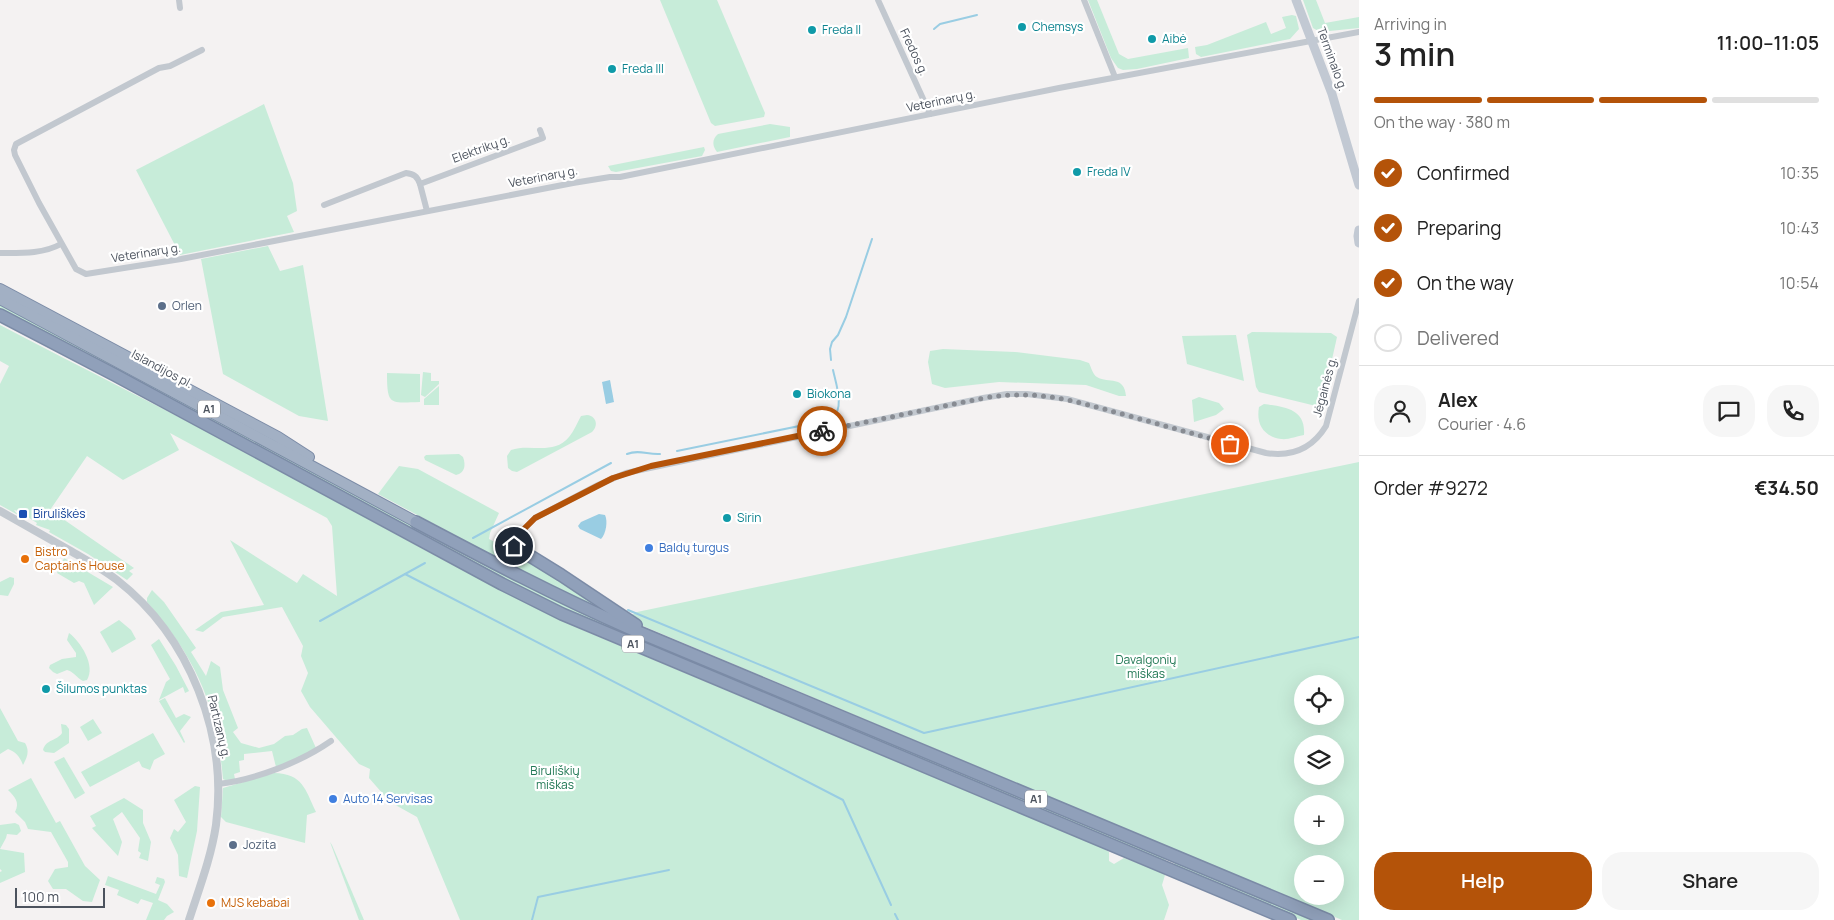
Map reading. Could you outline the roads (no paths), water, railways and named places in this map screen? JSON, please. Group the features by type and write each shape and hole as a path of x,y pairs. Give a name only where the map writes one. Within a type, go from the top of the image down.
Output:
{"highway":[{"path":"0,289 278,437 362,492"},
{"name":"Islandijos pl.","path":"0,299 416,522"},
{"name":"A1","path":"0,315 502,584 562,614 1290,920"},
{"name":"A1","path":"416,522 569,602 1328,920"},
{"path":"514,546 561,574 658,640"}],"main road":[{"name":"Terminalo g.","path":"1296,0 1332,94 1359,184"},
{"path":"1359,230 1359,243"}],"street":[{"path":"180,3 187,0"},
{"name":"Fredos g.","path":"878,0 930,114"},
{"path":"1084,0 1114,77"},
{"name":"Veterinarų g.","path":"202,50 170,66 159,68 16,144 15,155 76,269 86,274 181,258 573,182 620,177 1114,77 1359,32"},
{"name":"Elektrikų g.","path":"420,184 543,138 540,130"},
{"path":"324,205 406,174 413,174 418,178 426,211"},
{"path":"0,253 50,250 62,244"},
{"name":"Jėgainės g.","path":"514,546 523,530 535,518 598,485 626,473 1008,394 1046,396 1067,400 1266,453 1281,455 1293,453 1313,442 1326,426 1359,301"},
{"name":"Partizanų g.","path":"0,511 106,572 133,593 165,630 186,663 198,688 212,736 218,784 217,810 213,843 189,920"},
{"path":"218,784 239,780 292,764 331,742"}],"water":[{"path":"610,380 614,402 606,404 602,382"},
{"path":"599,514 605,515 606,521 605,531 601,539 580,529 578,526 581,522"}],"waterway":[{"path":"934,29 940,24 977,15"},
{"path":"831,360 830,349 832,342 838,335 846,317 872,239"},
{"path":"832,419 836,414 839,402 833,370"},
{"path":"677,451 819,422"},
{"path":"627,454 636,452 660,454"},
{"path":"473,538 611,463"},
{"path":"320,621 425,563"},
{"path":"405,574 843,800 891,905"},
{"path":"628,610 924,733 1359,637"},
{"path":"532,920 538,897 669,870"},
{"path":"895,914 898,920"}],"place":[{"name":"Chemsys","path":"1022,27"},
{"name":"Freda II","path":"812,30"},
{"name":"Aibė","path":"1152,39"},
{"name":"Freda III","path":"612,69"},
{"name":"Freda IV","path":"1077,172"},
{"name":"Orlen","path":"162,306"},
{"name":"Biokona","path":"797,394"},
{"name":"Biruliškės","path":"23,514"},
{"name":"Sirin","path":"727,518"},
{"name":"Baldų turgus","path":"649,548"},
{"name":"Bistro Captain's House","path":"25,559"},
{"name":"Šilumos punktas","path":"46,689"},
{"name":"Auto 14 Servisas","path":"333,799"},
{"name":"Jozita","path":"233,845"},
{"name":"MJS kebabai","path":"211,903"}],"park label":[{"name":"Davalgonių miškas","path":"1146,667"},
{"name":"Biruliškių miškas","path":"555,778"}]}
